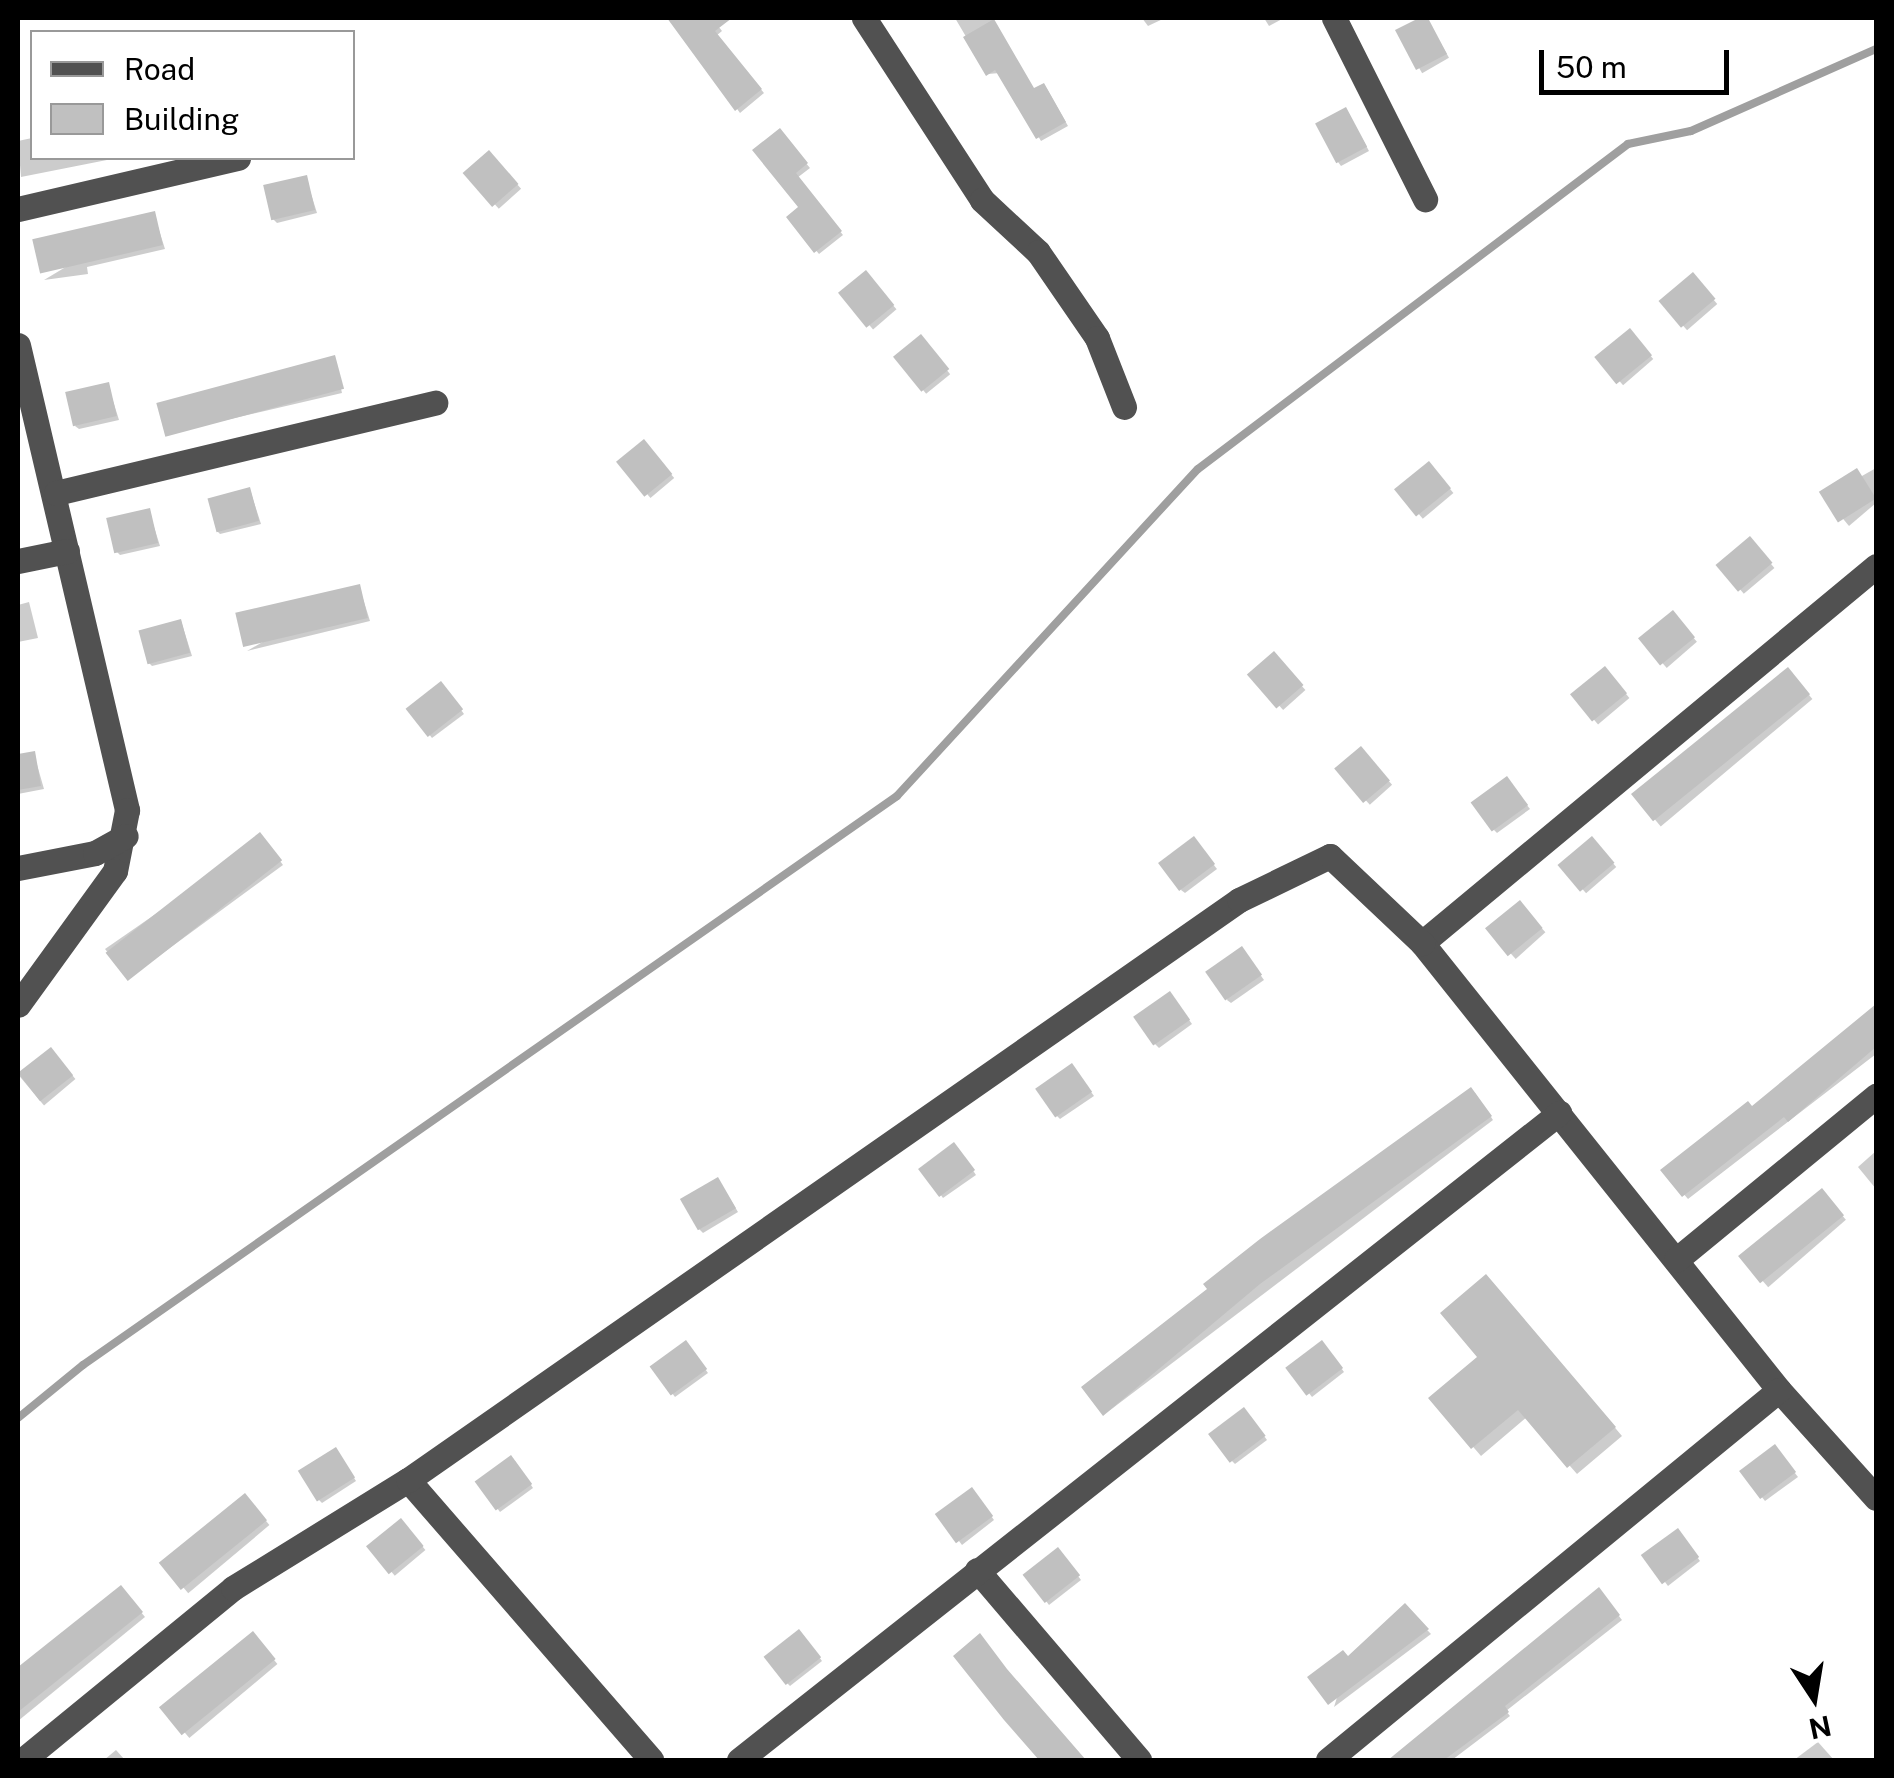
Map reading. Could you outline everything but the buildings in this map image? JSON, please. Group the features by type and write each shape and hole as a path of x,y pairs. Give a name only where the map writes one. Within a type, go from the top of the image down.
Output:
{"street":[{"path":"864,18 982,200 1038,252 1097,338 1124,407"},
{"path":"1334,18 1424,199"},
{"path":"18,210 230,160"},
{"path":"18,344 56,493 127,810 126,836 116,871 18,1005"},
{"path":"56,493 436,402"},
{"path":"18,561 67,551"},
{"path":"1422,942 1876,566"},
{"path":"18,868 96,853 126,836"},
{"path":"23,1760 233,1588 408,1480 1284,874 1330,856 1422,942 1779,1390 1876,1498"},
{"path":"1676,1260 1876,1096"},
{"path":"739,1760 1559,1114"},
{"path":"1328,1760 1779,1390"},
{"path":"408,1480 651,1760"},
{"path":"977,1570 1139,1760"}],"waterway":[{"path":"18,1418 83,1365 897,796 1198,469 1628,144 1691,131 1876,49"}]}
